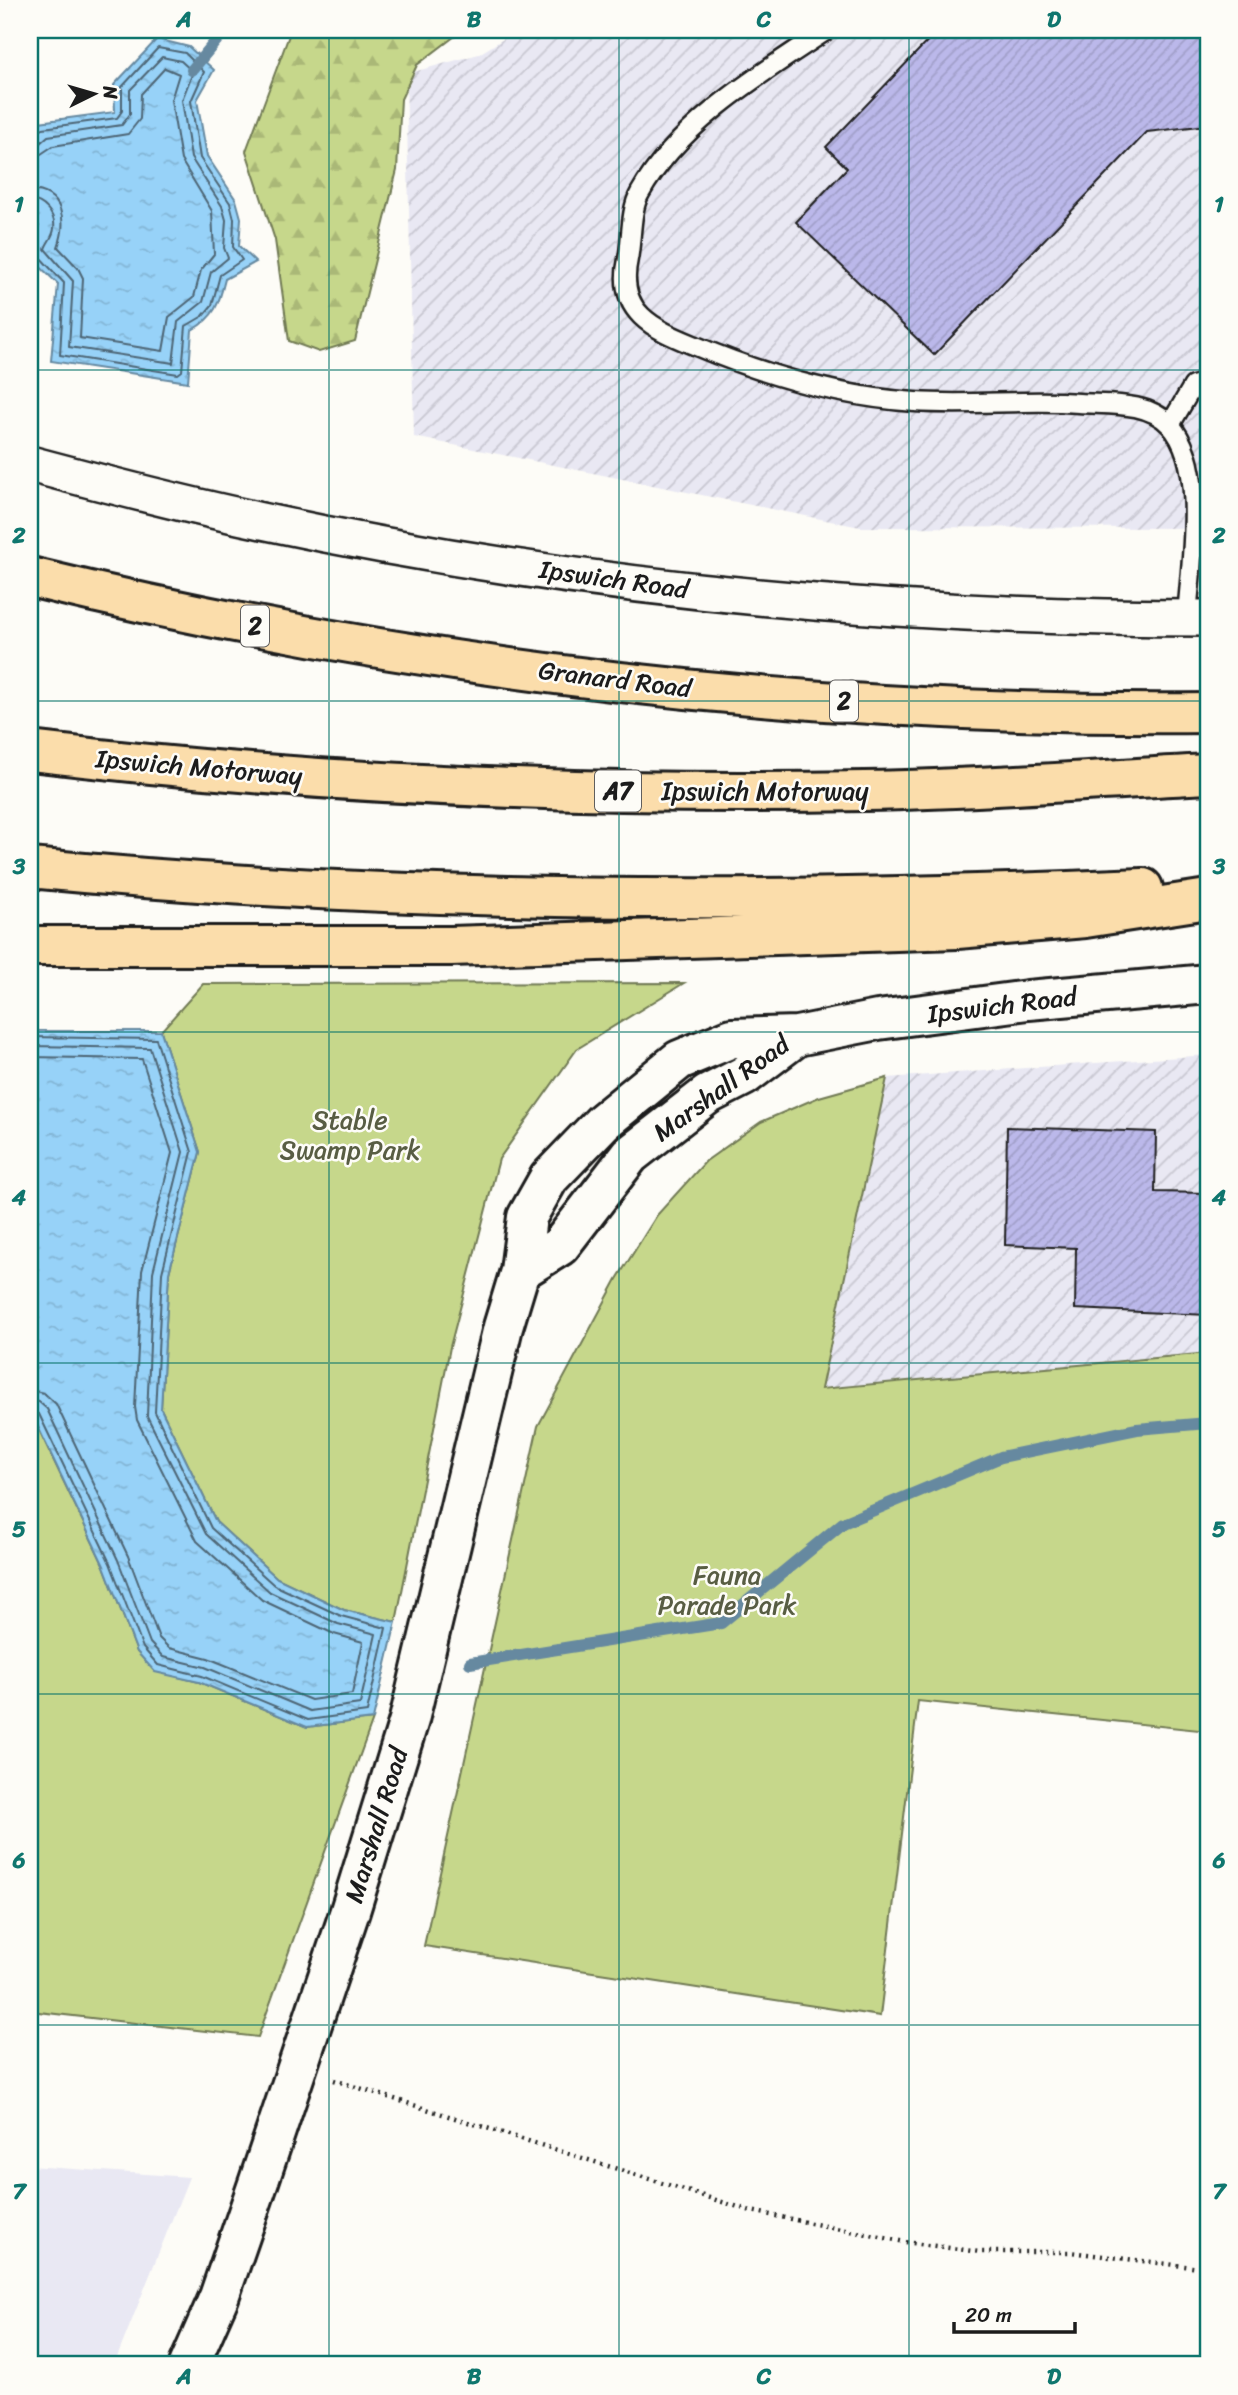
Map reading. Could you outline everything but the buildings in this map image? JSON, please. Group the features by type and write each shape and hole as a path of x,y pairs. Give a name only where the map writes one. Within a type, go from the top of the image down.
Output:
{"highway":[{"name":"Granard Road","path":"30,578 256,626 642,684 761,695 1017,712 1208,713"},
{"name":"Ipswich Motorway","path":"30,751 284,776 611,791 866,791 1208,774"},
{"path":"30,867 357,892 482,897 905,898 1208,886"},
{"path":"30,946 451,946 957,929 1085,919 1208,899"}],"street":[{"name":"Ipswich Road","path":"30,464 256,520 345,537 421,551 716,594 1013,614 1198,618"},
{"name":"Ipswich Road","path":"797,1036 878,1020 1028,1000 1208,984"},
{"name":"Marshall Road","path":"189,2365 219,2297 350,1911 409,1720 503,1326 520,1271 560,1246 630,1155 707,1095 744,1076 797,1036"}],"lane":[{"path":"827,30 750,82 684,136 639,194 625,269 631,300 645,323 730,360 815,389 915,402 1042,400 1147,408 1170,425 1185,449 1194,513 1198,618"},
{"path":"1170,425 1193,386 1208,382"}],"path":[{"path":"297,2068 751,2211 905,2242 955,2249 1070,2252 1208,2269"}],"shaded area":[{"path":"518,30 1208,30 1208,528 860,527 414,437 406,74 479,54"},
{"path":"1208,1055 1208,1353 821,1389 887,1078"},
{"path":"30,2166 189,2177 114,2365 30,2365"}],"green space":[{"path":"291,30 463,30 417,65 401,99 397,170 355,341 319,352 289,341 275,240 246,151"},
{"name":"Stable Swamp Park","path":"684,983 577,1049 499,1159 450,1347 396,1622 344,1610 277,1578 216,1522 161,1409 169,1273 200,1152 161,1031 203,984"},
{"name":"Fauna Parade Park","path":"887,1078 821,1389 1208,1353 1208,1731 918,1701 880,2016 424,1946 538,1426 617,1279 657,1215 706,1161 761,1122 819,1097"},
{"path":"30,1411 104,1566 137,1652 155,1671 199,1682 307,1727 373,1719 258,2037 30,2011"}],"water":[{"path":"157,39 189,47 214,70 197,100 207,156 236,200 241,218 239,246 256,262 225,279 215,309 192,330 188,382 51,361 58,284 30,257 30,240 39,226 30,214 30,133 39,122 115,112 114,85"},
{"path":"30,1031 161,1031 200,1152 169,1273 161,1409 216,1522 277,1578 344,1610 396,1622 373,1719 307,1727 199,1682 155,1672 137,1652 104,1566 30,1410"}],"waterway":[{"path":"192,70 225,30"},
{"path":"470,1663 721,1623 843,1523 1001,1457 1137,1429 1208,1423"}]}
